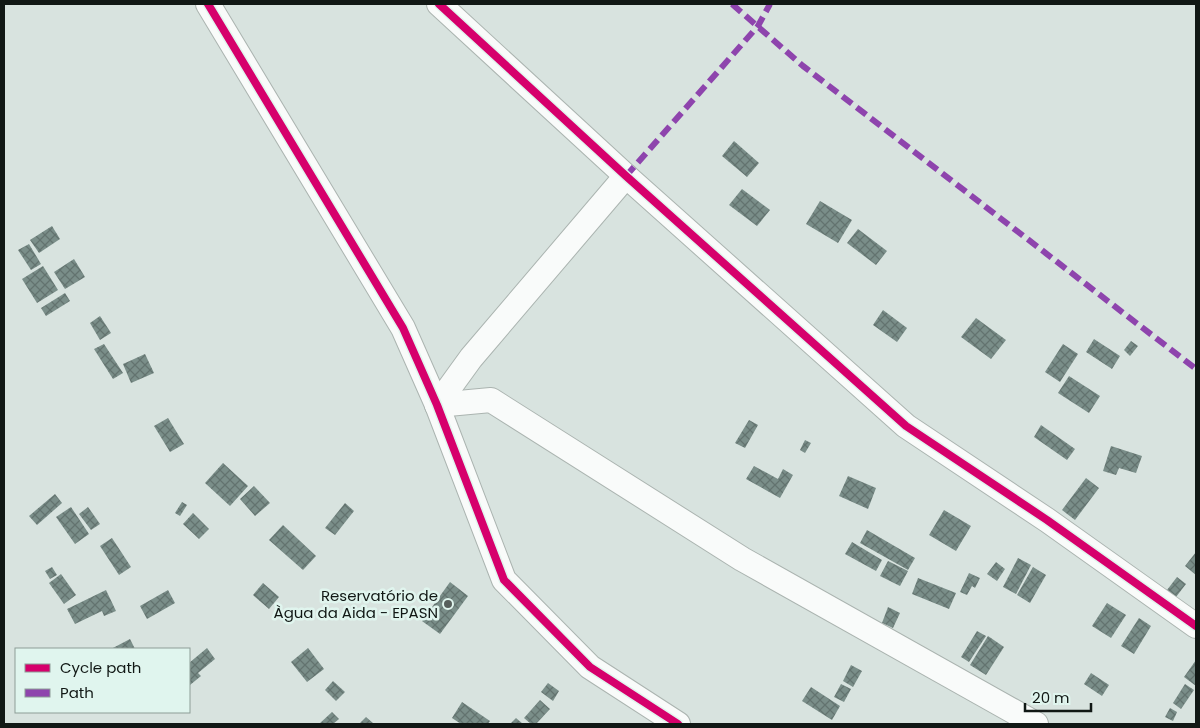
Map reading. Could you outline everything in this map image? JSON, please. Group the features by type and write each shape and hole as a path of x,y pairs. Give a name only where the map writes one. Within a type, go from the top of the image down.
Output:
{"street":[{"path":"208,4 403,328 437,405 504,580 590,667 678,724"},
{"path":"439,4 626,176 906,426 1047,520 1196,626"},
{"path":"437,405 471,358 626,176"},
{"path":"437,405 491,400 742,559 1036,724"}],"building":[{"path":"734,141 759,163 747,177 722,156"},
{"path":"742,189 770,210 757,226 729,205"},
{"path":"820,201 852,220 838,243 806,224"},
{"path":"52,226 60,239 39,253 30,240"},
{"path":"858,229 887,251 876,265 847,243"},
{"path":"29,244 41,264 31,270 18,250"},
{"path":"74,259 85,277 65,289 54,272"},
{"path":"43,266 58,290 37,303 22,279"},
{"path":"65,293 70,301 46,316 41,308"},
{"path":"883,310 907,328 897,342 873,325"},
{"path":"100,316 111,333 100,340 90,323"},
{"path":"976,318 1006,340 991,359 961,337"},
{"path":"1094,339 1120,356 1112,369 1086,352"},
{"path":"1131,341 1138,346 1130,356 1124,350"},
{"path":"104,344 123,373 113,379 94,349"},
{"path":"1063,344 1078,354 1060,382 1045,372"},
{"path":"145,354 154,373 131,383 123,364"},
{"path":"1069,376 1100,396 1089,413 1058,393"},
{"path":"168,418 184,444 170,452 154,426"},
{"path":"749,420 758,425 745,448 735,443"},
{"path":"1041,425 1075,449 1067,460 1034,437"},
{"path":"805,440 811,443 805,453 800,450"},
{"path":"1111,446 1142,456 1136,473 1119,468 1116,475 1103,471"},
{"path":"223,463 248,486 230,506 205,483"},
{"path":"754,466 778,479 783,469 793,475 780,498 746,479"},
{"path":"848,476 876,488 868,509 839,496"},
{"path":"1086,478 1099,488 1075,520 1062,510"},
{"path":"254,486 270,503 255,516 240,499"},
{"path":"55,494 62,503 37,525 29,516"},
{"path":"182,502 187,505 180,516 175,513"},
{"path":"345,503 354,511 335,535 325,528"},
{"path":"71,507 89,534 75,544 56,517"},
{"path":"88,507 100,524 91,530 79,514"},
{"path":"944,510 971,526 956,551 929,535"},
{"path":"193,513 209,529 199,539 183,524"},
{"path":"283,525 316,556 303,570 269,540"},
{"path":"867,530 915,558 908,570 860,543"},
{"path":"112,538 131,567 119,575 100,546"},
{"path":"852,542 882,560 876,571 845,554"},
{"path":"1196,552 1196,575 1185,566"},
{"path":"1018,558 1031,565 1016,594 1003,587"},
{"path":"888,561 908,571 900,586 880,576"},
{"path":"996,562 1005,569 997,581 987,574"},
{"path":"52,567 57,575 50,579 45,571"},
{"path":"1033,567 1046,575 1030,603 1017,595"},
{"path":"969,573 980,578 975,588 972,586 967,595 960,592"},
{"path":"61,574 76,595 64,604 49,583"},
{"path":"1177,577 1186,584 1176,597 1167,590"},
{"path":"918,578 956,593 949,609 912,594"},
{"name":"Reservatório de Àgua da Aida - EPASN","path":"450,582 468,596 440,634 422,621"},
{"path":"263,583 279,597 269,609 253,595"},
{"path":"106,590 116,611 104,616 102,611 75,624 67,609"},
{"path":"168,590 175,603 147,619 140,606"},
{"path":"1107,603 1126,615 1111,638 1092,626"},
{"path":"888,607 900,613 893,628 882,623"},
{"path":"1139,618 1151,626 1134,654 1121,646"},
{"path":"977,631 986,636 969,662 961,657"},
{"path":"988,636 1004,647 986,675 970,665"},
{"path":"130,639 134,648 113,648"},
{"path":"207,648 215,659 198,673 201,676 190,685 190,662"},
{"path":"308,648 324,669 307,682 291,662"},
{"path":"1196,660 1196,686 1184,677"},
{"path":"851,665 862,671 853,687 843,681"},
{"path":"1091,673 1109,685 1102,696 1084,684"},
{"path":"333,681 345,692 336,701 325,690"},
{"path":"548,683 559,691 553,701 541,692"},
{"path":"841,684 851,689 844,702 834,697"},
{"path":"1185,684 1194,690 1181,709 1173,703"},
{"path":"811,687 840,706 832,720 802,701"},
{"path":"540,700 550,709 536,724 531,724 524,718"},
{"path":"462,702 490,721 488,724 461,724 452,718"},
{"path":"1170,708 1177,712 1173,721 1165,717"},
{"path":"332,712 339,719 333,724 319,724"},
{"path":"366,717 374,724 359,724"},
{"path":"516,718 523,724 510,724"}],"marked path":[{"path":"732,4 803,66 1196,369"},
{"path":"626,176 758,26 770,4"}],"cycle path":[{"path":"208,4 403,328 437,405 504,580 590,667 678,724"},
{"path":"439,4 626,176 906,426 1047,520 1196,626"}],"place":[{"name":"Reservatório de Àgua da Aida - EPASN","path":"448,604"}]}
